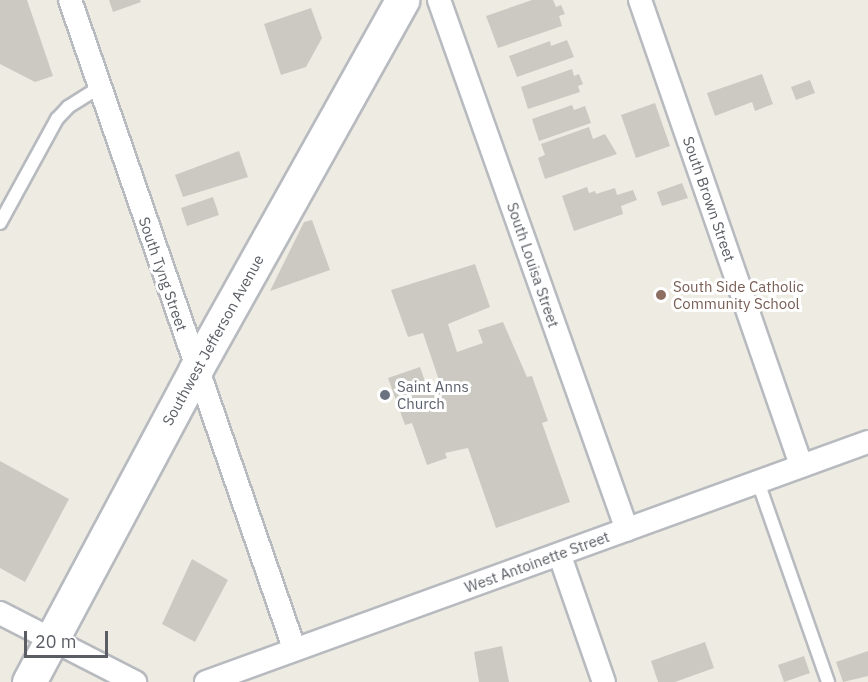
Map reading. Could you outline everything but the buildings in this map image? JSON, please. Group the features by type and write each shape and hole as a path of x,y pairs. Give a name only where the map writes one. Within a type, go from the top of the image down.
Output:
{"main road":[{"name":"Southwest Jefferson Avenue","path":"29,682 196,369 402,0"}],"street":[{"name":"South Tyng Street","path":"70,0 98,88 294,648"},
{"name":"South Louisa Street","path":"439,0 627,530"},
{"name":"South Brown Street","path":"640,0 801,466"},
{"name":"West Antoinette Street","path":"206,682 294,648 560,556 868,442"},
{"path":"560,556 604,682"},
{"path":"0,613 135,682"}],"lane":[{"path":"0,224 57,119 68,107 98,88"},
{"path":"758,482 828,682"}],"place":[{"name":"South Side Catholic Community School","path":"661,295"},
{"name":"Saint Anns Church","path":"385,395"}]}
